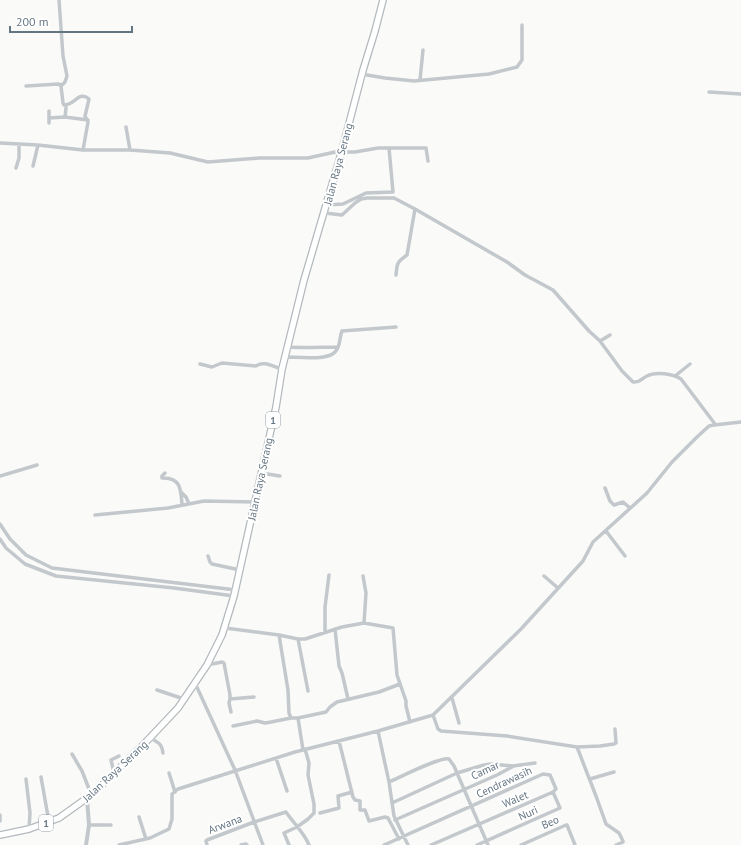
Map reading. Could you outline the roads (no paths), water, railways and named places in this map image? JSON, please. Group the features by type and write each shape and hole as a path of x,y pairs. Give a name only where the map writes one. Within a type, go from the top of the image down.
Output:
{"highway":[{"name":"Jalan Raya Serang","path":"0,835 29,829 59,818 89,796 114,774 178,708 207,665 224,628 235,593 276,407 287,347 304,280 325,213 361,74 383,0"}],"street":[{"path":"59,0 66,76 65,82 61,86 63,103 64,105 68,105 84,95 89,99 85,116 88,120 83,150"},
{"path":"361,74 408,81 489,74 517,67 522,60 522,25"},
{"path":"420,80 423,50"},
{"path":"26,86 59,84 61,86"},
{"path":"708,92 741,94"},
{"path":"65,117 66,108"},
{"path":"49,111 49,122"},
{"path":"49,118 65,117 88,120"},
{"path":"126,127 130,150"},
{"path":"0,144 38,145 83,150 130,150 170,153 208,162 258,158 308,158 334,152 341,154 378,148 426,148 428,161"},
{"path":"16,168 20,158 19,144"},
{"path":"33,166 38,145"},
{"path":"327,205 344,204 366,193 394,192 389,148"},
{"path":"325,213 342,215 361,199 373,198 394,198 415,209 507,262 525,275 553,290 589,331 600,341 633,382 638,382 652,374 675,376 683,382 715,424"},
{"path":"396,275 399,260 407,255 415,209"},
{"path":"285,357 327,357 335,352 340,343 341,332 345,330 370,330 396,327"},
{"path":"600,341 610,335"},
{"path":"287,347 338,347"},
{"path":"200,364 212,367 221,363 236,363 255,366 263,363 282,369"},
{"path":"675,376 690,364"},
{"path":"119,845 139,843 159,835 169,829 172,819 172,794 175,792 235,770 433,715 521,629 583,561 593,542 647,492 672,462 697,437 710,426 715,424 741,422"},
{"path":"0,475 37,465"},
{"path":"165,473 161,477 162,478 168,478 176,481 181,492 182,505"},
{"path":"261,473 280,476"},
{"path":"605,488 612,504 614,505 623,502 630,508"},
{"path":"181,492 186,497 189,504"},
{"path":"95,515 168,508 204,501 255,502"},
{"path":"0,524 10,539 26,555 52,568 235,593"},
{"path":"606,530 625,556"},
{"path":"0,539 6,548 25,564 56,576 235,593"},
{"path":"208,556 212,564 240,570"},
{"path":"73,578 75,570"},
{"path":"325,632 325,607 329,575"},
{"path":"364,576 366,592 364,622"},
{"path":"544,576 558,588"},
{"path":"224,628 298,639 311,638 325,632 364,622 393,628 396,665 410,722"},
{"path":"335,629 339,666 345,682 348,699"},
{"path":"279,635 291,718"},
{"path":"298,639 308,691"},
{"path":"207,665 222,662 224,663 231,712"},
{"path":"195,683 235,770 263,845"},
{"path":"233,726 257,721 265,723 326,712 332,704 379,692 400,684"},
{"path":"157,690 184,699"},
{"path":"230,699 254,697"},
{"path":"452,698 459,723"},
{"path":"433,715 438,729 445,732 507,736 577,747 614,744 616,743 615,729"},
{"path":"289,845 284,833 297,827 308,819 314,812 314,804 308,775 309,763 304,750 298,718"},
{"path":"378,731 389,782 395,820 408,845"},
{"path":"150,738 162,746 163,753"},
{"path":"340,741 352,792 355,799 360,801 360,810 364,810 369,821 388,818 399,839"},
{"path":"577,747 606,824 619,833 623,842 616,845"},
{"path":"72,754 82,771 89,796 86,845"},
{"path":"114,774 112,760 119,756"},
{"path":"276,758 287,791"},
{"path":"389,782 445,758 450,759 488,845"},
{"path":"392,803 457,773 484,765 491,764 513,766 535,763"},
{"path":"484,765 486,770"},
{"name":"Camar","path":"395,820 497,775 513,766"},
{"path":"590,779 614,772"},
{"path":"169,773 175,792"},
{"name":"Cendrawasih","path":"385,845 544,774 550,775 556,788"},
{"path":"41,777 49,822"},
{"path":"26,780 30,813 29,829"},
{"name":"Walet","path":"431,845 553,792 556,788"},
{"path":"320,813 338,808 338,796 352,792"},
{"name":"Nuri","path":"486,841 560,808 553,792"},
{"path":"254,822 286,812 297,827 305,834 310,845"},
{"path":"0,815 0,821"},
{"path":"139,817 146,839"},
{"name":"Arwana","path":"206,845 207,840 254,822"},
{"path":"88,825 112,826"},
{"name":"Beo","path":"521,845 567,825 575,845"},
{"path":"477,845 486,841"},
{"path":"241,845 247,845"}]}
